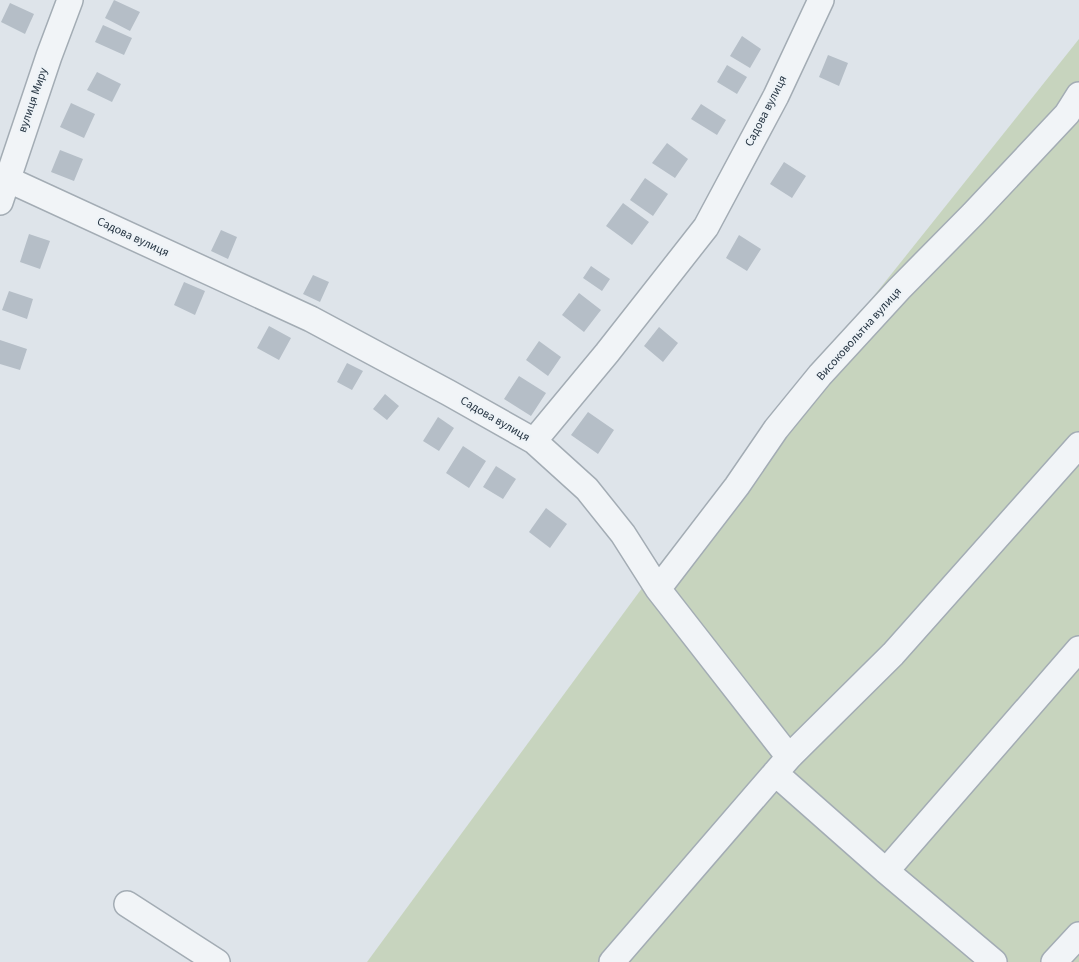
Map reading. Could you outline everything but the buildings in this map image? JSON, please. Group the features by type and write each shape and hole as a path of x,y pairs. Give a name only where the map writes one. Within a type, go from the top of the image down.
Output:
{"street":[{"name":"вулиця Миру","path":"3,191 48,56 70,0"},
{"name":"Садова вулиця","path":"3,191 311,319 534,441 607,353 706,227 776,96 821,0"},
{"name":"Високовольтна вулиця","path":"658,589 737,486 776,429 820,375 892,296 973,214 1067,114 1079,96"},
{"path":"534,441 587,490 623,534 658,589 782,765 886,871 994,962"},
{"path":"616,961 782,765 893,654 1079,445"},
{"path":"886,871 1079,649"},
{"path":"127,904 217,962"},
{"path":"1054,962 1079,935"}],"green space":[{"path":"1079,39 1079,962 367,962 659,565"}]}
